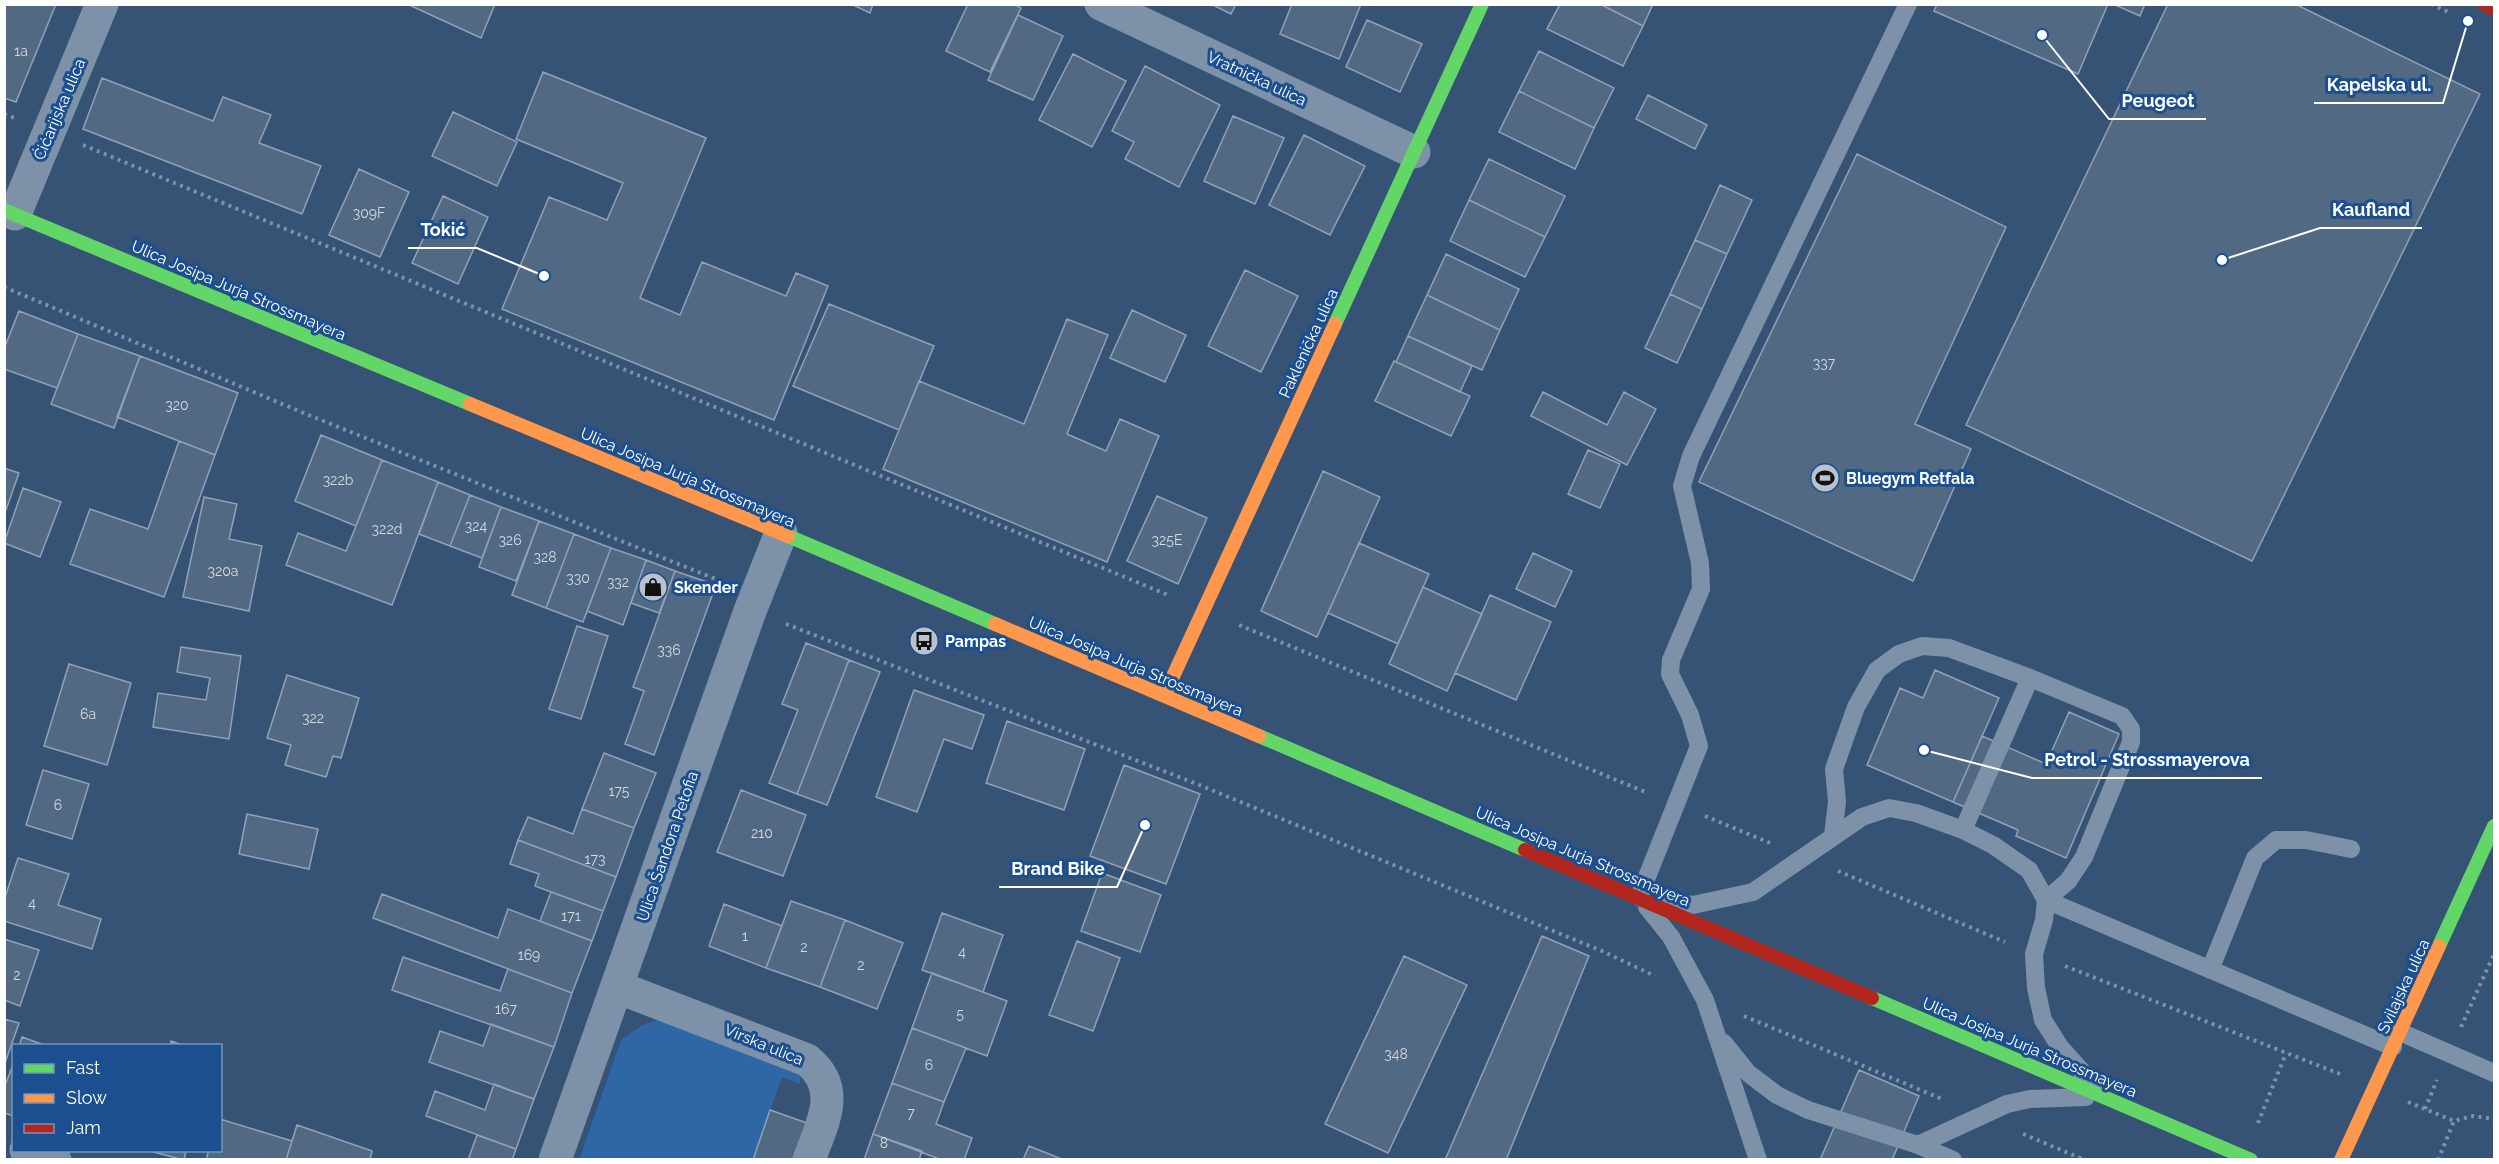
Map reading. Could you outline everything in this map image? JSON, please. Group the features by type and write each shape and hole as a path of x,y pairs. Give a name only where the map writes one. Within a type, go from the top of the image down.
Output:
{"main road":[{"name":"Paklenička ulica","path":"1164,696 1482,4"},
{"path":"2484,4 2494,9"},
{"name":"Ulica Josipa Jurja Strossmayera","path":"10,212 781,533 2248,1158"},
{"name":"Svilajska ulica","path":"2342,1160 2494,826"}],"street":[{"name":"Ćićarijska ulica","path":"10,212 50,132 102,4"},
{"name":"Vratnička ulica","path":"1101,4 1414,152"},
{"name":"Ulica Šandora Petofia","path":"555,1160 750,610 781,533"},
{"name":"Virska ulica","path":"617,987 807,1060 820,1070 828,1088 826,1113 809,1160"},
{"path":"32,1152 55,1160"}],"lane":[{"path":"1639,897 1699,746 1690,715 1670,674 1671,660 1701,589 1700,563 1682,486 1691,456 1908,4"},
{"path":"1833,835 1837,802 1834,769 1856,707 1877,670 1899,654 1922,646 1949,648 2122,716 2131,729 2131,742 2084,857 2068,881 2046,900"},
{"path":"1963,830 2030,678"},
{"path":"1639,897 1693,905 1754,892 1833,835 1862,817 1889,808 1916,813 1963,830 1993,845 2029,870 2046,900 2044,920 2034,954 2036,988 2043,1020 2060,1047 2105,1097"},
{"path":"2210,970 2255,858 2276,840 2306,840 2351,849"},
{"path":"1639,897 1671,937 1706,1000 1758,1160"},
{"path":"2046,900 2210,970 2494,1073"},
{"path":"1717,1035 1748,1073 1777,1095 1808,1110 1918,1145 1953,1160"},
{"path":"1918,1145 2007,1104 2030,1099 2105,1097"}],"path":[{"path":"50,132 1803,856 2034,954 2454,1121 2473,1116 2494,1119"},
{"path":"4,287 306,414 727,584 720,598 1197,784 1602,951 1706,1000 2085,1160"},
{"path":"2248,1158 2286,1053"},
{"path":"2438,1160 2454,1121"}],"shaded area":[{"path":"663,1017 800,1075 800,1084 782,1077 753,1159 579,1160 621,1040 641,1026"}],"building":[{"path":"4,4 56,4 16,102 4,98"},
{"path":"407,4 495,4 481,38"},
{"path":"851,4 873,4 870,13"},
{"path":"968,4 1013,4 1021,8 990,72 946,51"},
{"path":"1211,4 1236,4 1231,14"},
{"path":"1292,4 1361,4 1339,59 1280,34"},
{"path":"1560,4 1600,4 1643,26 1623,66 1547,29"},
{"path":"1600,4 1653,4 1643,26"},
{"path":"1937,4 2108,4 2078,74 1934,11"},
{"path":"2113,4 2145,4 2140,16"},
{"path":"2168,4 2295,4 2480,94 2252,561 1966,425"},
{"path":"1018,15 1063,36 1033,100 988,80"},
{"path":"1367,20 1422,44 1400,92 1346,67"},
{"path":"1539,51 1614,88 1594,128 1519,91"},
{"path":"1073,54 1126,81 1092,147 1039,120"},
{"path":"1145,66 1220,105 1179,187 1125,159 1134,142 1112,131"},
{"path":"543,72 706,138 640,298 680,315 702,262 786,296 796,273 828,286 774,420 502,309 549,197 607,220 623,183 516,139"},
{"path":"102,78 213,121 223,97 271,115 259,143 321,166 302,214 83,129"},
{"path":"1519,91 1594,128 1575,169 1499,132"},
{"path":"1648,95 1707,125 1695,149 1636,119"},
{"path":"453,112 517,142 497,186 432,156"},
{"path":"1233,116 1284,138 1255,204 1204,181"},
{"path":"1304,135 1365,166 1330,235 1269,205"},
{"path":"1857,154 2006,227 1915,424 1971,449 1913,581 1699,482"},
{"path":"1489,159 1565,196 1545,237 1469,200"},
{"path":"359,169 409,192 380,257 329,235"},
{"path":"1720,185 1752,200 1727,254 1695,240"},
{"path":"443,196 488,217 458,284 412,263"},
{"path":"1469,200 1545,237 1525,277 1450,241"},
{"path":"1695,240 1727,254 1702,309 1670,294"},
{"path":"1446,254 1519,289 1500,330 1427,295"},
{"path":"1245,270 1298,296 1261,372 1208,346"},
{"path":"1670,294 1702,309 1677,363 1645,348"},
{"path":"1427,295 1500,330 1482,370 1408,336"},
{"path":"829,304 934,346 899,430 793,386"},
{"path":"1132,310 1186,335 1165,382 1110,358"},
{"path":"19,311 78,334 57,388 4,369 4,349"},
{"path":"1067,319 1108,335 1067,434 1106,451 1120,419 1159,436 1107,562 883,469 919,381 1024,424"},
{"path":"78,334 140,356 114,428 51,404"},
{"path":"1408,336 1472,366 1460,392 1396,362"},
{"path":"140,356 238,393 215,455 117,417"},
{"path":"1394,361 1470,396 1451,436 1375,401"},
{"path":"1543,392 1607,425 1624,392 1656,409 1627,465 1531,416"},
{"path":"321,435 382,460 356,526 295,501"},
{"path":"179,441 215,455 164,597 70,564 90,509 148,529"},
{"path":"1588,450 1620,464 1600,508 1568,494"},
{"path":"382,460 438,482 392,605 286,565 298,533 346,551"},
{"path":"4,468 19,473 6,510 4,509"},
{"path":"1323,471 1380,497 1317,637 1261,611"},
{"path":"438,482 470,495 450,546 419,534"},
{"path":"23,488 61,502 40,557 4,543"},
{"path":"470,495 501,507 482,558 450,546"},
{"path":"1157,496 1207,518 1178,584 1127,561"},
{"path":"204,497 237,504 229,539 262,546 249,611 183,597"},
{"path":"501,507 539,521 516,581 479,567"},
{"path":"539,521 574,534 546,608 512,595"},
{"path":"574,534 611,548 583,622 546,608"},
{"path":"1359,543 1429,574 1398,644 1328,613"},
{"path":"611,548 646,560 623,625 587,611"},
{"path":"1533,553 1572,571 1555,607 1516,589"},
{"name":"Skender","path":"646,560 675,571 659,613 631,603"},
{"path":"675,571 716,585 654,755 625,744 644,691 633,687"},
{"path":"1423,587 1482,614 1447,691 1389,664"},
{"path":"1490,595 1551,622 1516,700 1455,673"},
{"path":"577,626 608,636 581,719 549,709"},
{"path":"806,643 849,660 797,794 769,783 798,710 782,704"},
{"path":"181,647 241,656 229,739 153,727 158,693 206,700 210,678 177,672"},
{"path":"849,660 880,672 827,805 797,794"},
{"path":"69,664 131,683 107,765 44,746"},
{"path":"1935,670 1999,698 1953,802 1867,765 1900,688 1923,698"},
{"path":"287,675 359,698 341,758 333,756 326,777 285,765 291,745 267,738"},
{"path":"914,690 984,715 972,749 944,739 917,812 876,797"},
{"path":"2069,712 2119,734 2066,858 2016,836 2018,830 1953,802 1982,736 2046,764"},
{"path":"1007,721 1085,749 1064,810 986,783"},
{"path":"604,753 656,773 634,828 582,809"},
{"path":"1124,765 1200,794 1166,884 1090,856"},
{"path":"43,770 89,784 72,839 26,825"},
{"path":"741,790 806,815 783,876 717,852"},
{"path":"582,809 634,828 616,877 518,840 528,817 573,834"},
{"path":"247,814 318,829 309,869 239,854"},
{"path":"518,840 616,877 603,911 535,886 539,874 510,864"},
{"path":"18,858 69,874 58,905 101,919 92,949 4,921 4,900"},
{"path":"1102,873 1161,895 1140,952 1081,931"},
{"path":"551,892 603,911 592,941 540,921"},
{"path":"382,894 498,938 508,909 592,941 572,993 373,918"},
{"path":"791,901 845,920 820,987 766,968"},
{"path":"724,904 782,926 766,968 709,946"},
{"path":"942,913 1003,935 983,992 922,970"},
{"path":"845,920 903,943 877,1009 820,987"},
{"path":"1542,936 1589,956 1506,1160 1445,1160"},
{"path":"4,939 39,950 20,1006 4,1000"},
{"path":"1077,941 1120,958 1093,1031 1049,1015"},
{"path":"1404,956 1467,985 1388,1153 1325,1124"},
{"path":"403,957 500,991 508,969 572,993 554,1047 392,990"},
{"path":"932,973 1007,1001 987,1056 912,1028"},
{"path":"4,1019 19,1023 4,1066"},
{"path":"491,1024 554,1047 534,1099 429,1062 440,1031 483,1046"},
{"path":"912,1028 966,1048 944,1102 892,1083"},
{"path":"22,1037 41,1044 20,1044"},
{"path":"12,1067 12,1115 4,1113 4,1088"},
{"path":"1859,1070 1919,1096 1892,1160 1820,1160"},
{"path":"892,1083 944,1102 936,1124 972,1138 964,1160 942,1160 873,1134"},
{"path":"494,1084 534,1099 516,1149 426,1116 435,1091 485,1110"},
{"path":"770,1110 807,1123 794,1160 753,1160"},
{"path":"222,1120 292,1141 286,1160 206,1160 208,1152 222,1152"},
{"path":"297,1125 372,1151 370,1160 286,1160"},
{"path":"873,1134 922,1151 919,1160 864,1160"},
{"path":"477,1135 516,1149 512,1160 468,1160"},
{"path":"1029,1146 1064,1160 1023,1160"},
{"path":"154,1152 186,1152 184,1160"}],"traffic: fast":[{"path":"1335,324 1482,4"},
{"path":"4,210 470,404"},
{"path":"788,536 995,624"},
{"path":"1259,736 1525,850"},
{"path":"2439,946 2494,826"},
{"path":"1872,998 2251,1160"}],"traffic: slow":[{"path":"1164,696 1335,324"},
{"path":"470,404 788,536"},
{"path":"995,624 1259,736"},
{"path":"2341,1160 2439,946"}],"traffic: jam":[{"path":"2484,4 2494,9"},
{"path":"1525,850 1872,998"}],"place":[{"name":"Kapelska ul.","path":"2468,21"},
{"name":"Peugeot","path":"2042,35"},
{"name":"Kaufland","path":"2222,260"},
{"name":"Tokić","path":"544,276"},
{"name":"Bluegym Retfala","path":"1825,478"},
{"name":"Skender","path":"653,587"},
{"name":"Pampas","path":"924,641"},
{"name":"Petrol - Strossmayerova","path":"1924,750"},
{"name":"Brand Bike","path":"1145,825"}]}
